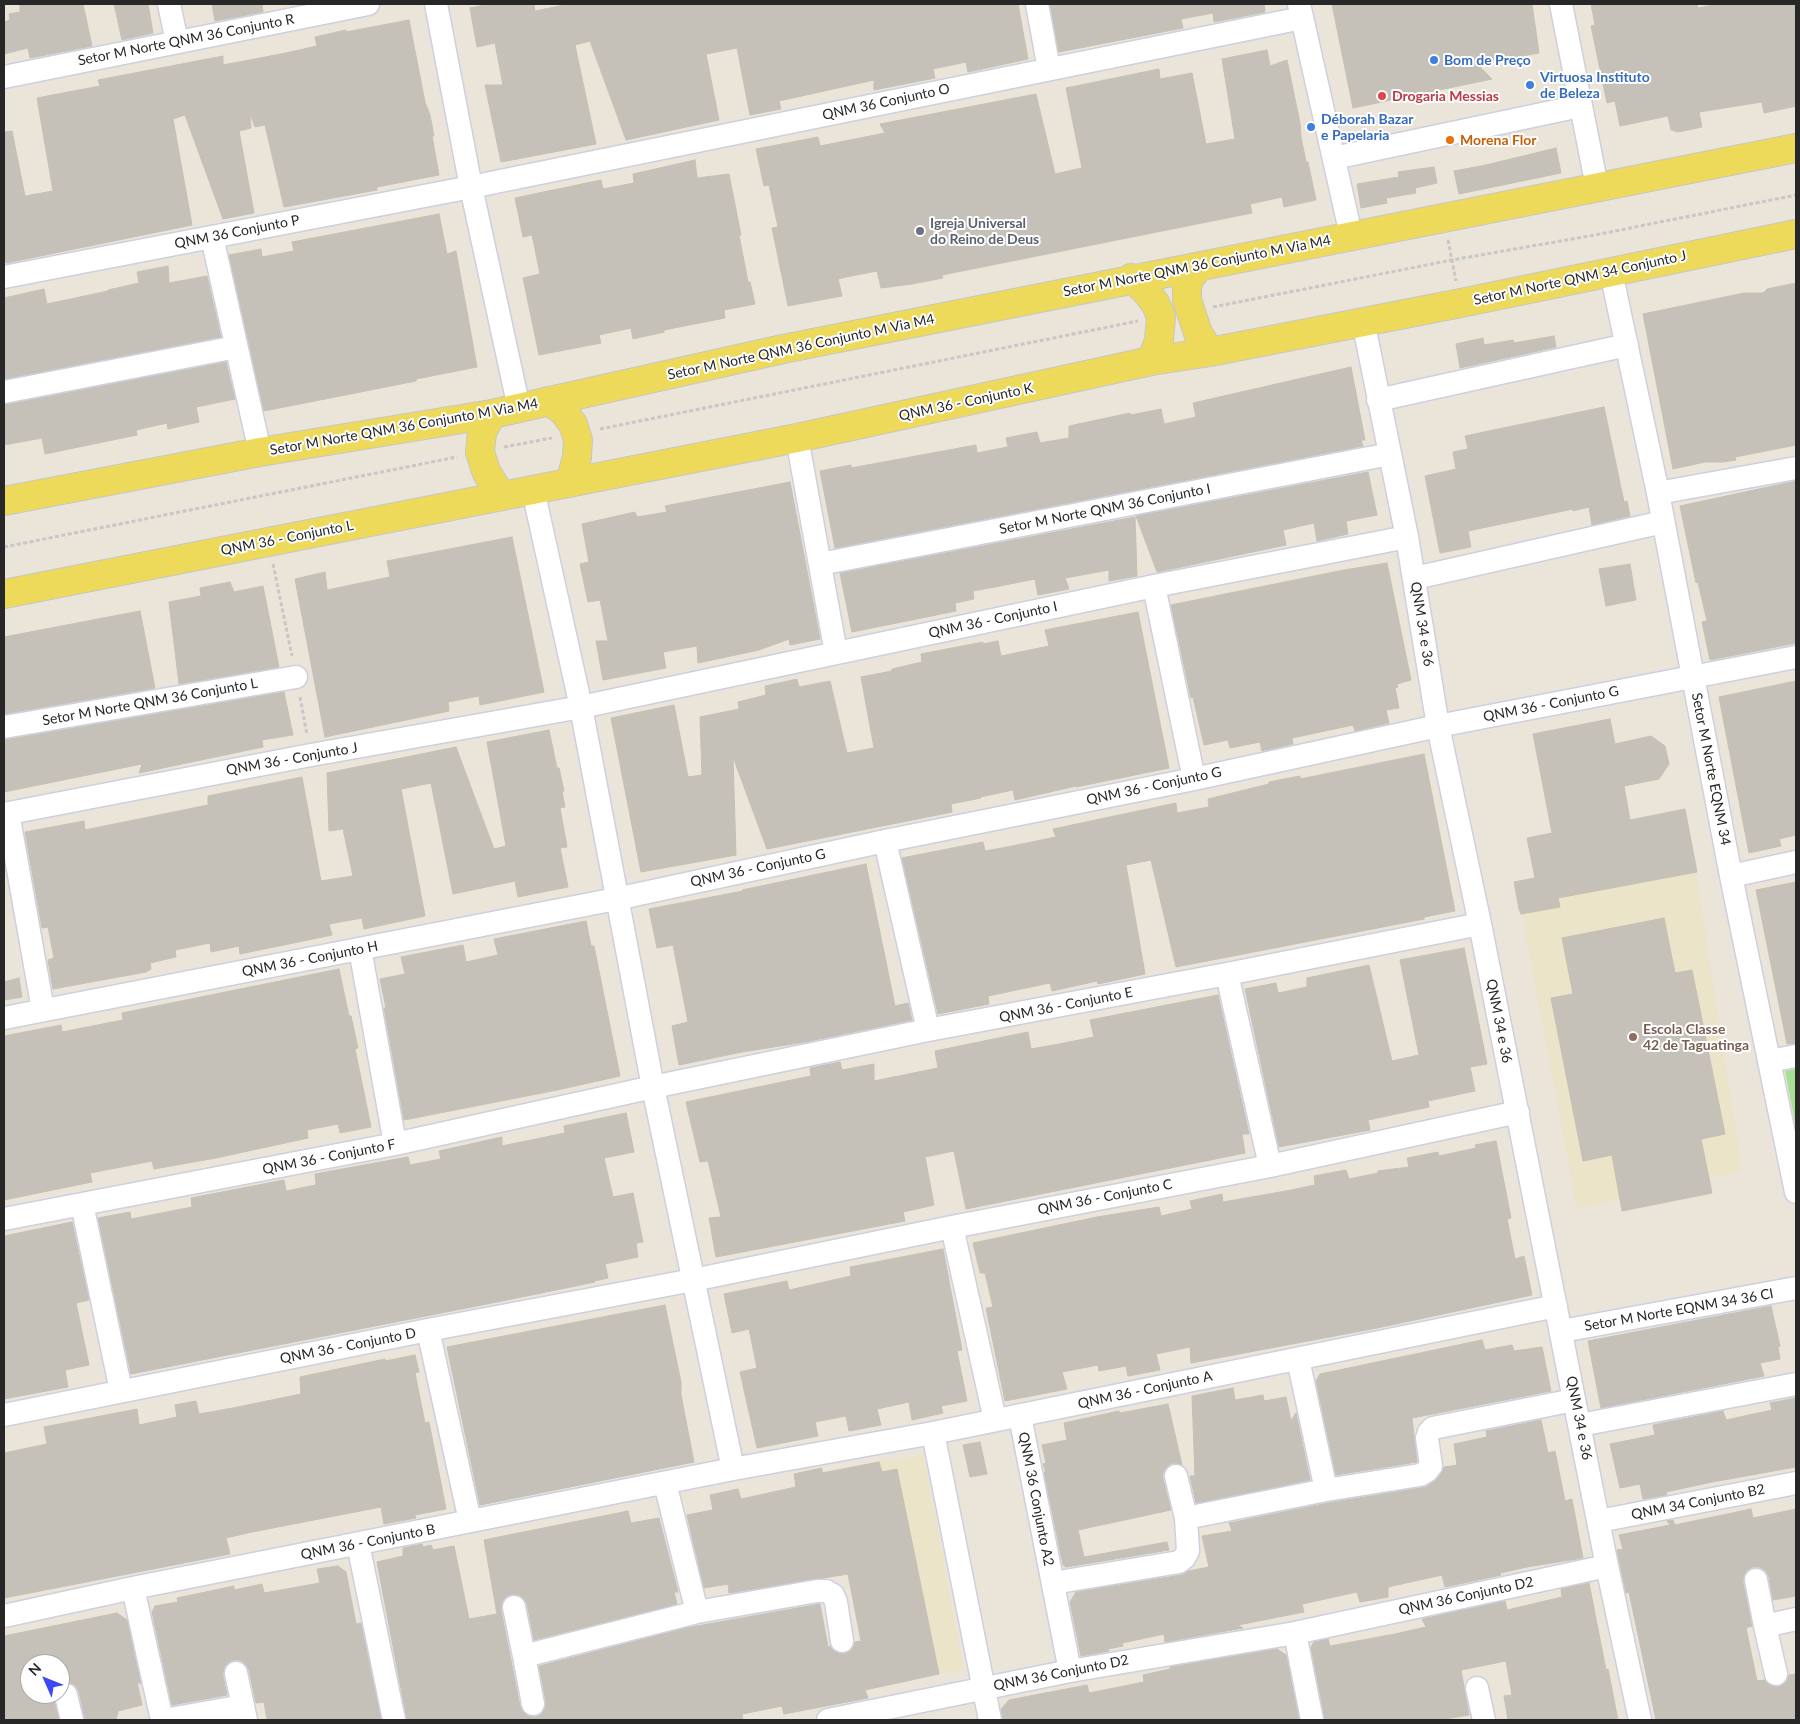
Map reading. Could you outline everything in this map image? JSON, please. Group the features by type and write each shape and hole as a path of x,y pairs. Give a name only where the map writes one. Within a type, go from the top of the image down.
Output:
{"main road":[{"name":"Setor M Norte QNM 36 Conjunto M Via M4","path":"4,501 260,452 492,414 783,349 1131,278 1198,268 1351,235 1796,148"},
{"name":"Setor M Norte QNM 34 Conjunto J","path":"1363,321 1461,303 1796,234"},
{"path":"1198,268 1190,278 1187,286 1187,300 1198,332 1210,352"},
{"path":"1131,278 1144,289 1162,316 1159,341 1151,361"},
{"name":"QNM 36 - Conjunto K","path":"570,483 797,438 1151,361 1210,352 1363,321"},
{"path":"548,402 562,410 573,424 578,440 577,457 570,483"},
{"path":"492,414 482,432 480,452 486,471 501,496"},
{"name":"QNM 36 - Conjunto L","path":"4,594 570,483"}],"street":[{"path":"169,4 177,42"},
{"name":"Setor M Norte QNM 36 Conjunto R","path":"4,77 368,4"},
{"path":"436,4 471,187 519,408"},
{"path":"1037,4 1050,69"},
{"path":"1561,4 1597,187"},
{"path":"1301,11 1351,235"},
{"name":"QNM 36 Conjunto O","path":"471,187 1050,69 1301,11"},
{"path":"1334,158 1580,106"},
{"name":"QNM 36 Conjunto P","path":"4,277 471,187"},
{"path":"212,238 260,452"},
{"name":"Setor M Norte EQNM 34","path":"1611,272 1658,493 1731,876 1796,1192"},
{"name":"QNM 34 e 36","path":"1363,321 1408,537 1438,726 1480,924 1607,1566 1640,1720"},
{"path":"1378,400 1627,345"},
{"path":"4,392 236,347"},
{"path":"797,438 836,653"},
{"name":"Setor M Norte QNM 36 Conjunto I","path":"820,564 1390,454"},
{"path":"1658,493 1796,468"},
{"path":"532,490 580,708 653,1087 733,1469"},
{"path":"1415,578 1663,522"},
{"name":"QNM 36 - Conjunto I","path":"580,708 1154,586 1408,537"},
{"path":"1154,586 1194,779"},
{"name":"QNM 36 - Conjunto G","path":"616,899 885,841 1194,779 1438,726 1796,657"},
{"name":"Setor M Norte QNM 36 Conjunto L","path":"4,727 296,677"},
{"name":"QNM 36 - Conjunto J","path":"6,813 311,755 580,708"},
{"path":"6,813 43,1010"},
{"path":"885,841 928,1030"},
{"path":"1731,876 1796,862"},
{"name":"QNM 36 - Conjunto H","path":"4,1018 616,899"},
{"name":"QNM 36 - Conjunto E","path":"653,1087 928,1030 1480,924"},
{"path":"360,949 395,1144"},
{"path":"1227,974 1270,1166"},
{"path":"1769,1061 1796,1056"},
{"name":"QNM 36 - Conjunto F","path":"4,1220 395,1144 653,1087"},
{"name":"QNM 36 - Conjunto C","path":"693,1280 952,1227 1270,1166 1518,1112"},
{"path":"82,1204 121,1391"},
{"path":"952,1227 995,1420"},
{"name":"QNM 36 - Conjunto D","path":"4,1415 428,1330 693,1280"},
{"name":"Setor M Norte EQNM 34 36 CI","path":"1562,1331 1796,1288"},
{"name":"QNM 36 - Conjunto A","path":"733,1469 1020,1416 1556,1306"},
{"path":"428,1330 470,1521"},
{"path":"1298,1359 1326,1490"},
{"path":"1580,1425 1796,1384"},
{"path":"1186,1518 1326,1490 1420,1475 1431,1466 1427,1438 1433,1428 1574,1400"},
{"name":"QNM 36 Conjunto A2","path":"1020,1416 1070,1671"},
{"path":"934,1433 990,1720"},
{"name":"QNM 36 - Conjunto B","path":"4,1616 133,1588 733,1469"},
{"name":"QNM 36 Conjunto A2","path":"1053,1583 1179,1562 1184,1558 1188,1551 1186,1518 1176,1476"},
{"path":"664,1483 697,1612"},
{"name":"QNM 34 Conjunto B2","path":"1599,1521 1796,1483"},
{"path":"358,1544 394,1720"},
{"name":"QNM 36 Conjunto D2","path":"828,1720 1070,1671 1295,1633 1607,1566"},
{"path":"1756,1580 1776,1674"},
{"path":"133,1588 163,1720 244,1713 236,1673"},
{"path":"524,1656 697,1612 826,1591 833,1595 836,1602 842,1641"},
{"path":"514,1607 534,1704"},
{"path":"1765,1626 1796,1619"},
{"path":"1295,1633 1312,1720"},
{"path":"1477,1688 1484,1720"},
{"path":"68,1704 72,1720"}],"path":[{"path":"1190,311 1796,195"},
{"path":"1443,218 1461,303"},
{"path":"4,547 1162,316"},
{"path":"269,541 311,755"}],"shaded area":[{"name":"Escola Classe 42 de Taguatinga","path":"1696,873 1742,1171 1577,1209 1520,903"},
{"path":"924,1455 964,1670 874,1687 834,1472"}],"green space":[{"path":"1796,1069 1796,1128 1785,1071"}],"building":[{"path":"20,4 83,4 92,46 30,58 28,48 4,54 4,22 10,20 9,14 20,12"},
{"path":"114,4 148,4 153,33 122,40"},
{"path":"212,4 262,4 263,12 215,21"},
{"path":"490,4 534,4 535,11 569,4 1018,4 1028,59 968,72 966,62 933,69 935,78 874,90 874,80 779,101 781,109 750,115 737,48 706,54 719,120 626,140 590,41 575,45 596,144 501,162 485,85 503,85 495,43 477,47 470,8"},
{"path":"1050,4 1264,4 1265,12 1214,22 1213,13 1181,19 1183,28 1059,52"},
{"path":"1332,4 1532,4 1539,53 1477,64 1492,79 1353,108"},
{"path":"1591,4 1697,4 1698,8 1718,4 1796,4 1796,106 1764,113 1762,102 1699,112 1702,127 1678,132 1671,130 1668,116 1620,126 1615,101 1607,103 1591,26 1595,25"},
{"path":"409,20 425,102 430,115 439,175 377,187 377,190 284,207 265,125 255,127 250,113 251,128 239,131 254,213 223,219 185,115 173,119 192,225 6,263 4,253 4,132 12,131 25,196 53,191 37,98 100,86 98,80 223,56 223,65 286,53 317,46 315,37"},
{"path":"1267,50 1270,66 1287,60 1306,162 1308,162 1316,200 1284,207 1282,197 1250,204 1252,213 942,275 943,278 912,284 881,288 877,271 846,277 838,279 842,296 788,306 772,228 778,227 769,185 764,186 756,149 818,137 820,146 885,133 880,124 1036,94 1055,174 1082,168 1066,88 1159,69 1160,79 1192,73 1206,144 1235,139 1222,59"},
{"path":"1556,148 1561,173 1459,194 1454,171"},
{"path":"695,160 697,178 729,174 748,282 750,282 755,304 724,310 725,318 664,330 664,332 633,339 631,328 599,335 601,343 539,355 523,278 540,274 532,235 523,237 515,198 601,180 603,189 634,183 633,174"},
{"path":"1434,167 1437,183 1415,188 1416,193 1386,198 1387,203 1361,208 1357,184 1399,177 1398,172"},
{"path":"439,214 447,254 456,251 477,367 264,411 229,255 261,249 262,257 294,251 292,242"},
{"path":"168,266 169,283 207,276 221,337 4,379 4,298 44,289 47,304 139,283 137,272"},
{"path":"1796,283 1796,445 1735,457 1736,460 1705,462 1673,469 1643,314 1744,293 1763,293 1767,289"},
{"path":"1554,336 1556,347 1460,368 1456,344 1483,338 1484,345 1513,340 1514,343"},
{"path":"226,362 235,399 196,407 199,422 168,429 167,423 136,430 137,435 45,454 42,438 4,445 4,405"},
{"path":"1351,367 1365,440 1361,440 1363,446 835,548 820,471 851,465 851,468 976,445 977,453 1008,447 1006,438 1037,432 1040,443 1069,438 1069,426 1130,413 1131,415 1161,409 1164,424 1196,417 1193,403"},
{"path":"1604,407 1624,502 1627,501 1630,516 1592,525 1589,507 1573,511 1573,509 1468,531 1471,547 1440,553 1425,476 1456,469 1453,452 1468,449 1465,436"},
{"path":"1368,472 1377,515 1346,521 1348,534 1317,541 1314,523 1283,530 1286,545 1157,572 1136,516"},
{"path":"1796,481 1796,643 1710,660 1702,622 1707,621 1698,582 1696,583 1680,506"},
{"path":"790,482 820,639 790,645 789,639 759,650 698,663 697,646 663,652 666,668 603,680 596,641 608,641 600,600 588,602 580,564 589,562 582,524 635,512 637,517 667,512 665,506"},
{"path":"1135,517 1137,576 1109,581 1109,570 1065,578 1069,589 1038,595 1035,579 973,591 974,599 955,603 956,611 852,632 840,573"},
{"path":"512,537 544,692 480,705 479,696 448,702 449,711 325,737 295,579 325,572 327,590 390,577 387,561"},
{"path":"1387,563 1411,680 1397,684 1398,687 1395,688 1399,708 1386,710 1389,723 1355,731 1353,725 1292,738 1293,744 1262,751 1260,742 1230,748 1228,740 1204,745 1193,697 1191,698 1171,605"},
{"path":"1630,564 1636,600 1606,606 1599,569"},
{"path":"230,582 234,592 263,586 279,667 179,684 169,602 201,596 200,588"},
{"path":"140,611 155,688 4,714 4,637"},
{"path":"1138,612 1169,768 1015,800 1013,790 951,804 952,812 767,849 733,757 736,855 641,872 611,718 674,705 688,777 702,775 700,717 739,709 738,702 766,695 765,686 797,679 799,687 830,681 847,753 874,748 861,677 892,671 892,669 922,662 921,654 983,642 983,644 998,641 1001,656 1049,646 1045,630"},
{"path":"1796,681 1796,835 1779,839 1781,846 1749,853 1719,697"},
{"path":"284,692 293,735 262,740 263,747 139,773 142,764 4,792 4,740"},
{"path":"1610,719 1615,744 1651,736 1665,746 1669,764 1659,779 1624,786 1630,820 1685,809 1697,872 1558,898 1560,907 1521,914 1514,882 1535,878 1527,838 1552,833 1533,734"},
{"path":"549,730 564,791 562,792 565,807 560,808 567,847 560,848 568,887 518,897 515,881 453,894 431,783 401,789 425,916 364,929 362,918 329,924 332,935 240,954 239,946 211,952 210,943 175,950 176,957 150,963 151,969 146,972 53,989 48,960 54,958 48,927 42,928 25,832 84,821 85,830 208,805 208,796 302,777 321,881 353,876 343,829 329,831 327,773 456,747 494,849 506,846 487,742"},
{"path":"1424,754 1455,911 1424,917 1424,919 1176,967 1151,860 1126,865 1145,974 1098,984 1097,981 1052,991 1050,983 988,996 989,1004 938,1014 902,858 983,842 985,851 1007,847 1056,837 1053,829 1176,803 1177,813 1209,807 1208,799 1269,784 1269,782 1300,776 1300,779"},
{"path":"866,864 895,1006 908,1003 912,1020 679,1065 672,1026 688,1022 673,945 657,948 649,909"},
{"path":"1796,882 1796,1043 1787,1044 1756,890"},
{"name":"Escola Classe 42 de Taguatinga","path":"1664,918 1675,973 1692,970 1725,1134 1701,1139 1712,1193 1622,1211 1612,1155 1583,1161 1551,998 1573,994 1562,938"},
{"path":"586,921 591,946 594,946 620,1076 404,1120 380,979 405,974 401,957 463,945 466,962 498,955 494,939"},
{"path":"1464,948 1487,1064 1470,1067 1475,1091 1428,1101 1429,1107 1368,1120 1370,1130 1279,1147 1245,989 1276,983 1278,993 1307,987 1307,978 1369,965 1392,1061 1419,1055 1400,960"},
{"path":"339,969 358,1048 355,1049 371,1127 340,1133 338,1124 307,1130 308,1138 216,1158 154,1169 152,1161 90,1173 92,1182 4,1200 4,1036 61,1025 62,1032 123,1020 122,1013"},
{"path":"19,978 22,997 4,1000 4,982"},
{"path":"1218,995 1249,1134 1242,1134 1245,1153 966,1209 954,1151 925,1157 934,1205 903,1212 905,1221 716,1257 709,1218 721,1217 708,1161 700,1162 686,1102 811,1076 810,1068 840,1062 842,1070 874,1064 874,1081 938,1068 935,1051 1028,1032 1031,1049 1094,1037 1090,1020"},
{"path":"626,1113 634,1152 604,1158 613,1197 633,1193 643,1242 636,1243 638,1257 605,1264 608,1278 502,1301 131,1374 98,1218 130,1212 131,1219 192,1207 191,1198 284,1180 286,1191 316,1185 315,1174 408,1157 410,1165 441,1159 439,1151 502,1137 502,1146 565,1133 564,1126"},
{"path":"1496,1141 1511,1218 1507,1219 1515,1259 1524,1256 1532,1295 1377,1328 1191,1363 1190,1347 1156,1354 1160,1370 1128,1376 1126,1366 1099,1371 1098,1365 1062,1372 1067,1389 1005,1401 986,1308 993,1307 985,1273 980,1273 973,1243 1097,1217 1159,1207 1161,1216 1192,1209 1190,1201 1222,1194 1223,1202 1286,1191 1315,1185 1314,1176 1346,1170 1349,1179 1378,1173 1378,1171 1409,1167 1407,1158 1438,1152 1439,1156 1476,1148 1475,1145"},
{"path":"72,1222 89,1300 76,1303 89,1365 65,1370 68,1387 4,1399 4,1236"},
{"path":"943,1249 962,1350 957,1351 967,1401 941,1406 943,1413 912,1420 909,1402 877,1409 881,1425 849,1431 846,1416 815,1422 818,1436 757,1448 740,1372 757,1368 749,1329 732,1333 724,1294 787,1281 789,1290 851,1276 850,1267"},
{"path":"665,1305 681,1382 681,1395 694,1462 480,1505 447,1347"},
{"path":"1771,1306 1780,1346 1778,1347 1780,1359 1760,1363 1764,1376 1601,1408 1588,1341"},
{"path":"1482,1340 1485,1350 1512,1345 1514,1351 1542,1347 1551,1391 1412,1418 1417,1462 1336,1475 1316,1381 1320,1374"},
{"path":"415,1355 419,1372 415,1373 425,1423 429,1422 446,1509 415,1515 416,1518 384,1524 381,1507 252,1532 226,1538 230,1554 4,1598 4,1453 47,1444 44,1427 137,1409 139,1425 177,1417 175,1405 196,1401 199,1414 233,1408 301,1394 300,1377 385,1359 385,1361"},
{"path":"1233,1388 1235,1400 1263,1395 1264,1401 1286,1397 1291,1421 1296,1413 1310,1480 1196,1503 1190,1476 1195,1476 1192,1396"},
{"path":"1796,1398 1796,1467 1712,1482 1666,1492 1667,1495 1643,1499 1640,1484 1620,1488 1610,1444 1655,1435 1653,1425 1723,1411 1726,1420 1772,1410 1770,1403"},
{"path":"1168,1404 1182,1465 1172,1463 1163,1473 1171,1510 1078,1530 1084,1557 1167,1542 1169,1550 1066,1567 1063,1565 1044,1472 1046,1472 1043,1464 1046,1463 1042,1445 1067,1440 1064,1423 1119,1411 1120,1413"},
{"path":"1541,1420 1548,1453 1555,1451 1565,1501 1572,1499 1583,1558 1527,1567 1500,1573 1501,1575 1445,1587 1442,1575 1388,1587 1388,1597 1360,1602 1357,1592 1302,1604 1304,1612 1238,1625 1243,1628 1165,1642 1164,1634 1122,1643 1123,1646 1108,1649 1109,1651 1081,1656 1070,1602 1076,1592 1181,1575 1189,1571 1209,1567 1202,1536 1232,1531 1229,1523 1328,1503 1426,1487 1437,1479 1444,1467 1457,1465 1454,1444 1487,1437 1486,1431"},
{"path":"980,1442 987,1474 970,1477 963,1445"},
{"path":"879,1462 882,1472 897,1469 939,1674 865,1690 868,1698 784,1714 782,1706 742,1714 743,1720 407,1720 377,1562 403,1556 403,1548 422,1544 423,1547 431,1545 433,1550 454,1546 469,1619 497,1614 484,1540 628,1511 631,1523 659,1518 678,1592 674,1592 677,1604 534,1640 527,1604 524,1599 519,1595 512,1594 502,1602 501,1610 520,1706 528,1716 536,1717 542,1714 546,1702 539,1666 686,1628 820,1604 828,1647 830,1646 838,1653 844,1654 850,1651 855,1642 861,1641 848,1574 729,1593 728,1584 704,1588 687,1515 713,1510 710,1495 738,1489 741,1499 796,1487 794,1474 822,1468 822,1473"},
{"path":"1751,1509 1753,1518 1796,1509 1796,1596 1773,1600 1769,1577 1766,1571 1760,1567 1753,1567 1747,1570 1743,1582 1752,1626 1746,1628 1757,1681 1765,1680 1772,1686 1778,1687 1785,1683 1789,1675 1796,1674 1796,1720 1656,1720 1629,1592 1626,1593 1617,1550 1623,1549 1619,1535 1670,1525 1667,1521 1673,1520 1675,1525"},
{"path":"338,1566 346,1572 356,1624 361,1623 381,1720 267,1720 264,1702 256,1703 249,1670 240,1660 233,1660 224,1668 223,1676 227,1695 172,1705 152,1612 155,1606 178,1602 177,1598 234,1586 234,1590 262,1584 264,1593 320,1583 317,1569"},
{"path":"1589,1583 1618,1720 1508,1720 1504,1696 1512,1695 1506,1661 1461,1670 1469,1715 1439,1720 1325,1720 1311,1647 1314,1642 1328,1639 1330,1646 1395,1634 1426,1627 1422,1619 1505,1601 1507,1610 1562,1597 1561,1589"},
{"path":"117,1613 127,1620 141,1684 137,1682 142,1705 118,1711 116,1720 85,1720 79,1692 76,1686 70,1683 70,1654 20,1654 20,1704 55,1704 59,1720 4,1720 4,1636"},
{"path":"1277,1649 1286,1655 1299,1720 1003,1720 1001,1709 1009,1700 1087,1685 1089,1693 1144,1682 1143,1675 1170,1669 1170,1667"}],"place":[{"name":"Bom de Preço","path":"1434,60"},
{"name":"Virtuosa Instituto de Beleza","path":"1530,85"},
{"name":"Drogaria Messias","path":"1382,96"},
{"name":"Déborah Bazar e Papelaria","path":"1311,127"},
{"name":"Morena Flor","path":"1450,140"},
{"name":"Igreja Universal do Reino de Deus","path":"920,231"},
{"name":"Escola Classe 42 de Taguatinga","path":"1633,1037"}]}
